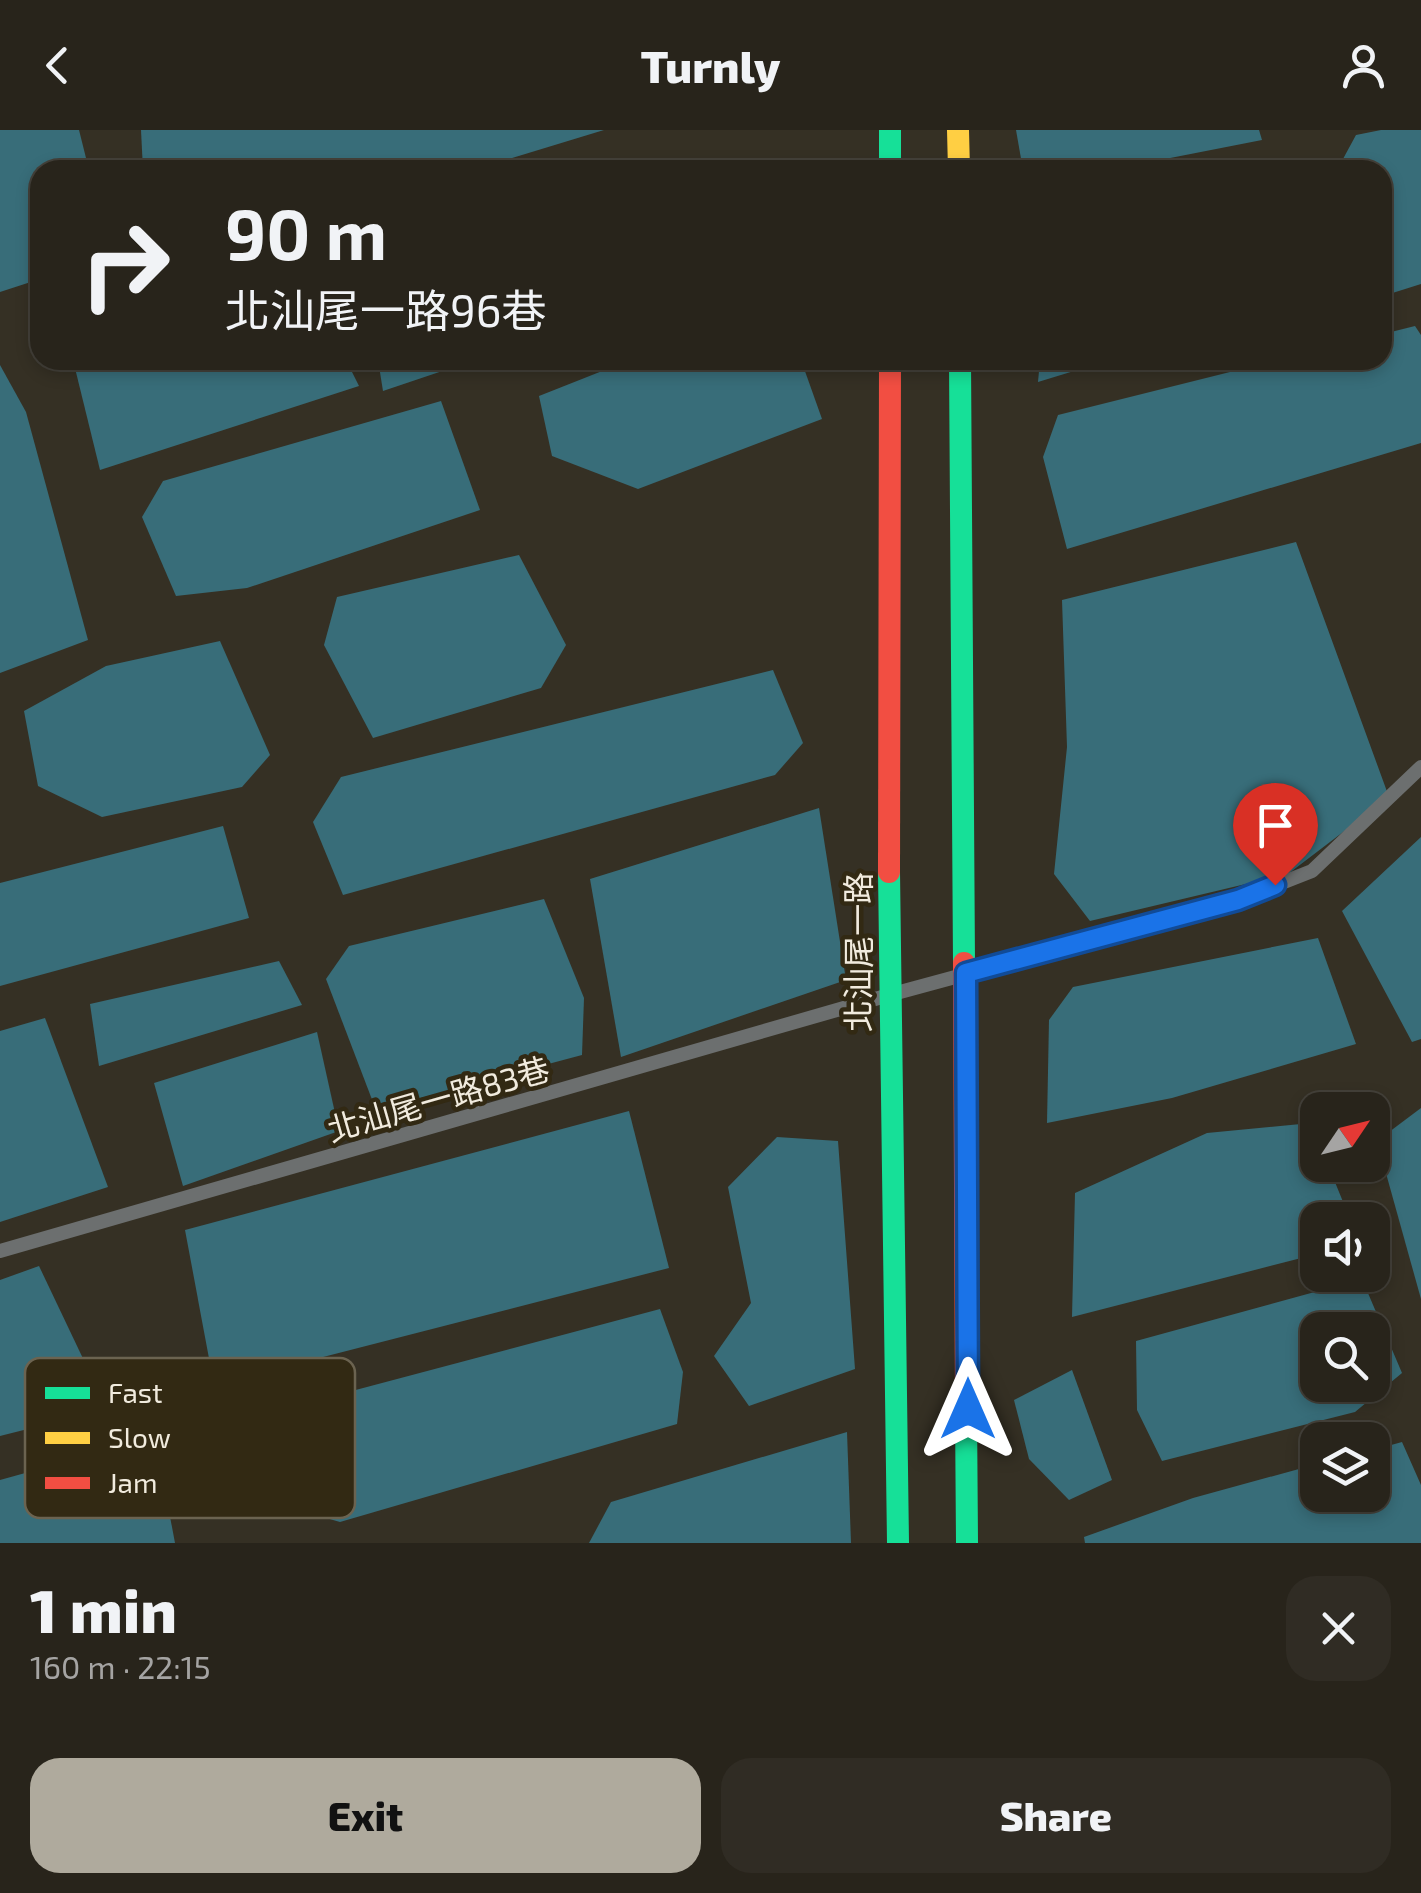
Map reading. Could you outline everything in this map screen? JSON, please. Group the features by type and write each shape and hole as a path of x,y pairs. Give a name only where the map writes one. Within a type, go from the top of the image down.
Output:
{"street":[{"path":"890,130 890,160"},
{"path":"958,130 959,160"},
{"name":"北汕尾一路","path":"890,370 889,995 898,1543"},
{"path":"960,370 966,1543"},
{"path":"968,1488 992,1543"}],"lane":[{"name":"北汕尾一路83巷","path":"0,1250 966,973 1238,900 1312,871 1421,767"}],"water":[{"path":"0,130 79,130 86,160 30,160 30,282 0,292"},
{"path":"141,130 604,130 506,160 142,160"},
{"path":"1016,130 1259,130 1262,140 1160,160 1021,160"},
{"path":"1381,130 1421,130 1421,284 1392,293 1392,160 1342,160 1356,135"},
{"path":"1415,326 1421,335 1421,443 1067,549 1043,457 1058,415 1238,370 1392,370 1392,332"},
{"path":"0,365 26,412 88,640 0,673"},
{"path":"75,370 351,370 359,386 100,470"},
{"path":"380,370 445,370 383,391"},
{"path":"605,370 805,370 822,419 638,489 552,456 539,396"},
{"path":"1039,370 1077,370 1038,382"},
{"path":"441,401 480,510 247,588 176,596 142,517 163,481"},
{"path":"1296,542 1389,797 1288,874 1090,921 1054,874 1067,747 1062,600"},
{"path":"519,555 566,645 541,688 373,738 324,645 337,597"},
{"path":"220,641 270,755 242,787 102,817 38,786 24,711 106,666"},
{"path":"773,670 803,743 775,775 343,895 313,822 341,777"},
{"path":"819,808 846,980 621,1057 590,879"},
{"path":"223,826 249,918 0,986 0,883"},
{"path":"1421,837 1421,1039 1412,1042 1342,911"},
{"path":"544,899 584,998 582,1055 376,1110 326,979 349,946"},
{"path":"1318,938 1356,1044 1172,1098 1047,1123 1049,1020 1073,987"},
{"path":"279,961 302,1005 99,1066 90,1004"},
{"path":"45,1018 108,1187 0,1222 0,1031"},
{"path":"317,1032 339,1131 183,1186 154,1083"},
{"path":"1421,1108 1421,1299 1388,1182 1390,1131"},
{"path":"629,1111 669,1268 319,1358 209,1358 185,1230"},
{"path":"1300,1124 1300,1182 1335,1182 1343,1202 1300,1202 1300,1258 1072,1317 1075,1193 1207,1133"},
{"path":"777,1137 838,1141 855,1369 749,1406 714,1356 751,1303 728,1187"},
{"path":"39,1266 83,1358 25,1358 25,1430 0,1436 0,1280"},
{"path":"1315,1292 1368,1292 1376,1312 1300,1312 1300,1402 1367,1402 1355,1412 1300,1422 1300,1426 1162,1461 1137,1410 1136,1341"},
{"path":"660,1309 683,1372 677,1424 355,1518 355,1390"},
{"path":"1390,1345 1402,1373 1390,1383"},
{"path":"1072,1370 1112,1480 1069,1500 1029,1459 1014,1400"},
{"path":"847,1432 851,1543 589,1543 611,1502"},
{"path":"1402,1442 1421,1485 1421,1543 1085,1543 1084,1537 1193,1498 1300,1469 1300,1512 1390,1512 1390,1445"},
{"path":"25,1473 25,1518 170,1518 175,1543 0,1543 0,1480"}],"traffic: fast":[{"path":"890,130 890,160"},
{"path":"960,370 964,963"},
{"path":"889,872 898,1543"},
{"path":"966,1409 967,1543"}],"traffic: slow":[{"path":"958,130 959,160"}],"traffic: jam":[{"path":"889,872 890,370"},
{"path":"964,963 966,1409"}],"route":[{"path":"968,1409 966,973 1238,900 1275,885"}]}
